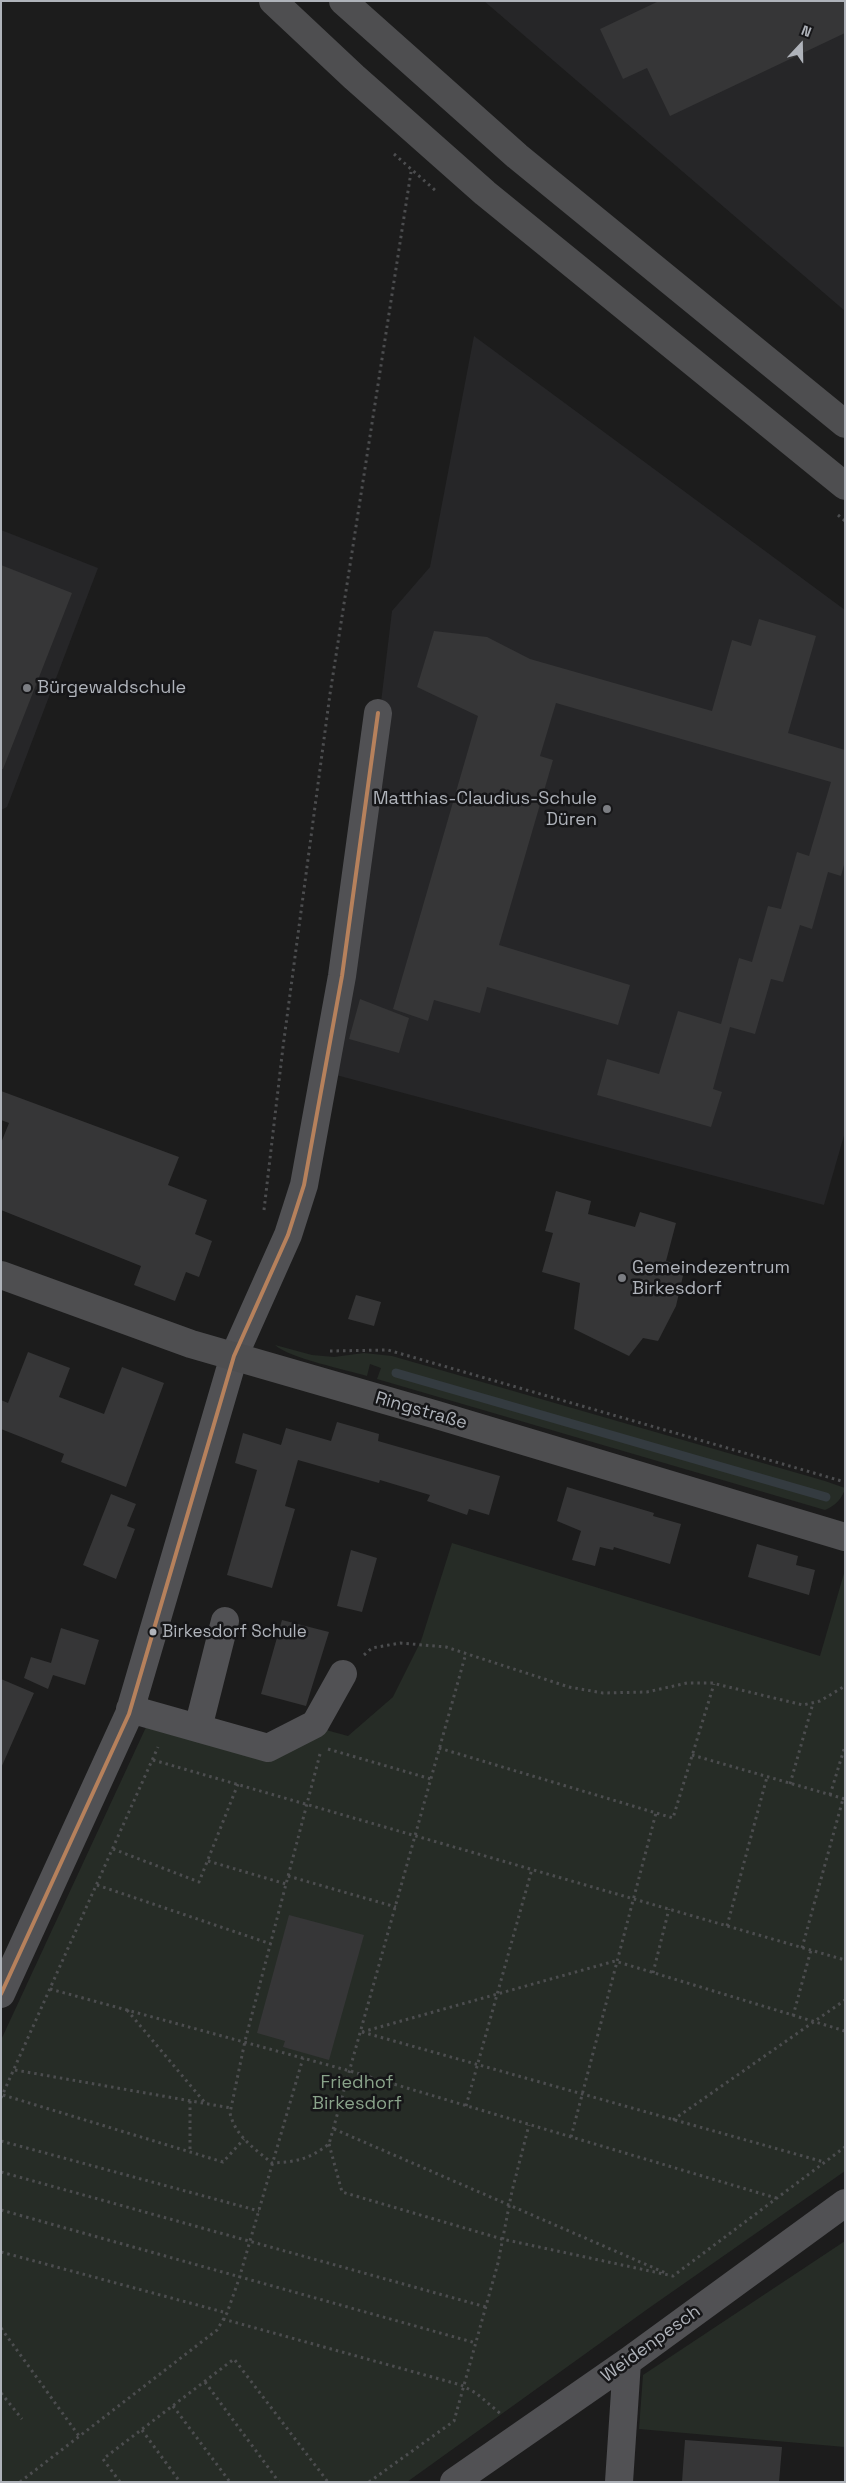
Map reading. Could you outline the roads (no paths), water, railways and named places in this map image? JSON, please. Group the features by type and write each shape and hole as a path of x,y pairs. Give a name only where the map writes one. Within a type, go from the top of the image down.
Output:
{"main road":[{"path":"273,1 354,77 485,193 845,486"},
{"path":"343,1 517,156 845,424"},
{"name":"Ringstraße","path":"1,1275 182,1341 845,1537"}],"street":[{"path":"1,1994 130,1709 234,1356 288,1235 304,1185 342,976 378,713"},
{"path":"198,1728 225,1621"},
{"path":"130,1709 268,1748 315,1724 343,1674"},
{"name":"Weidenpesch","path":"454,2482 626,2362 845,2203"},
{"path":"619,2482 626,2362"}],"waterway":[{"path":"396,1373 826,1497"}],"place":[{"name":"Bürgewaldschule","path":"27,688"},
{"name":"Matthias-Claudius-Schule Düren","path":"607,809"},
{"name":"Gemeindezentrum Birkesdorf","path":"622,1278"},
{"name":"Birkesdorf Schule","path":"153,1632"}],"park label":[{"name":"Friedhof Birkesdorf","path":"357,2093"}]}
